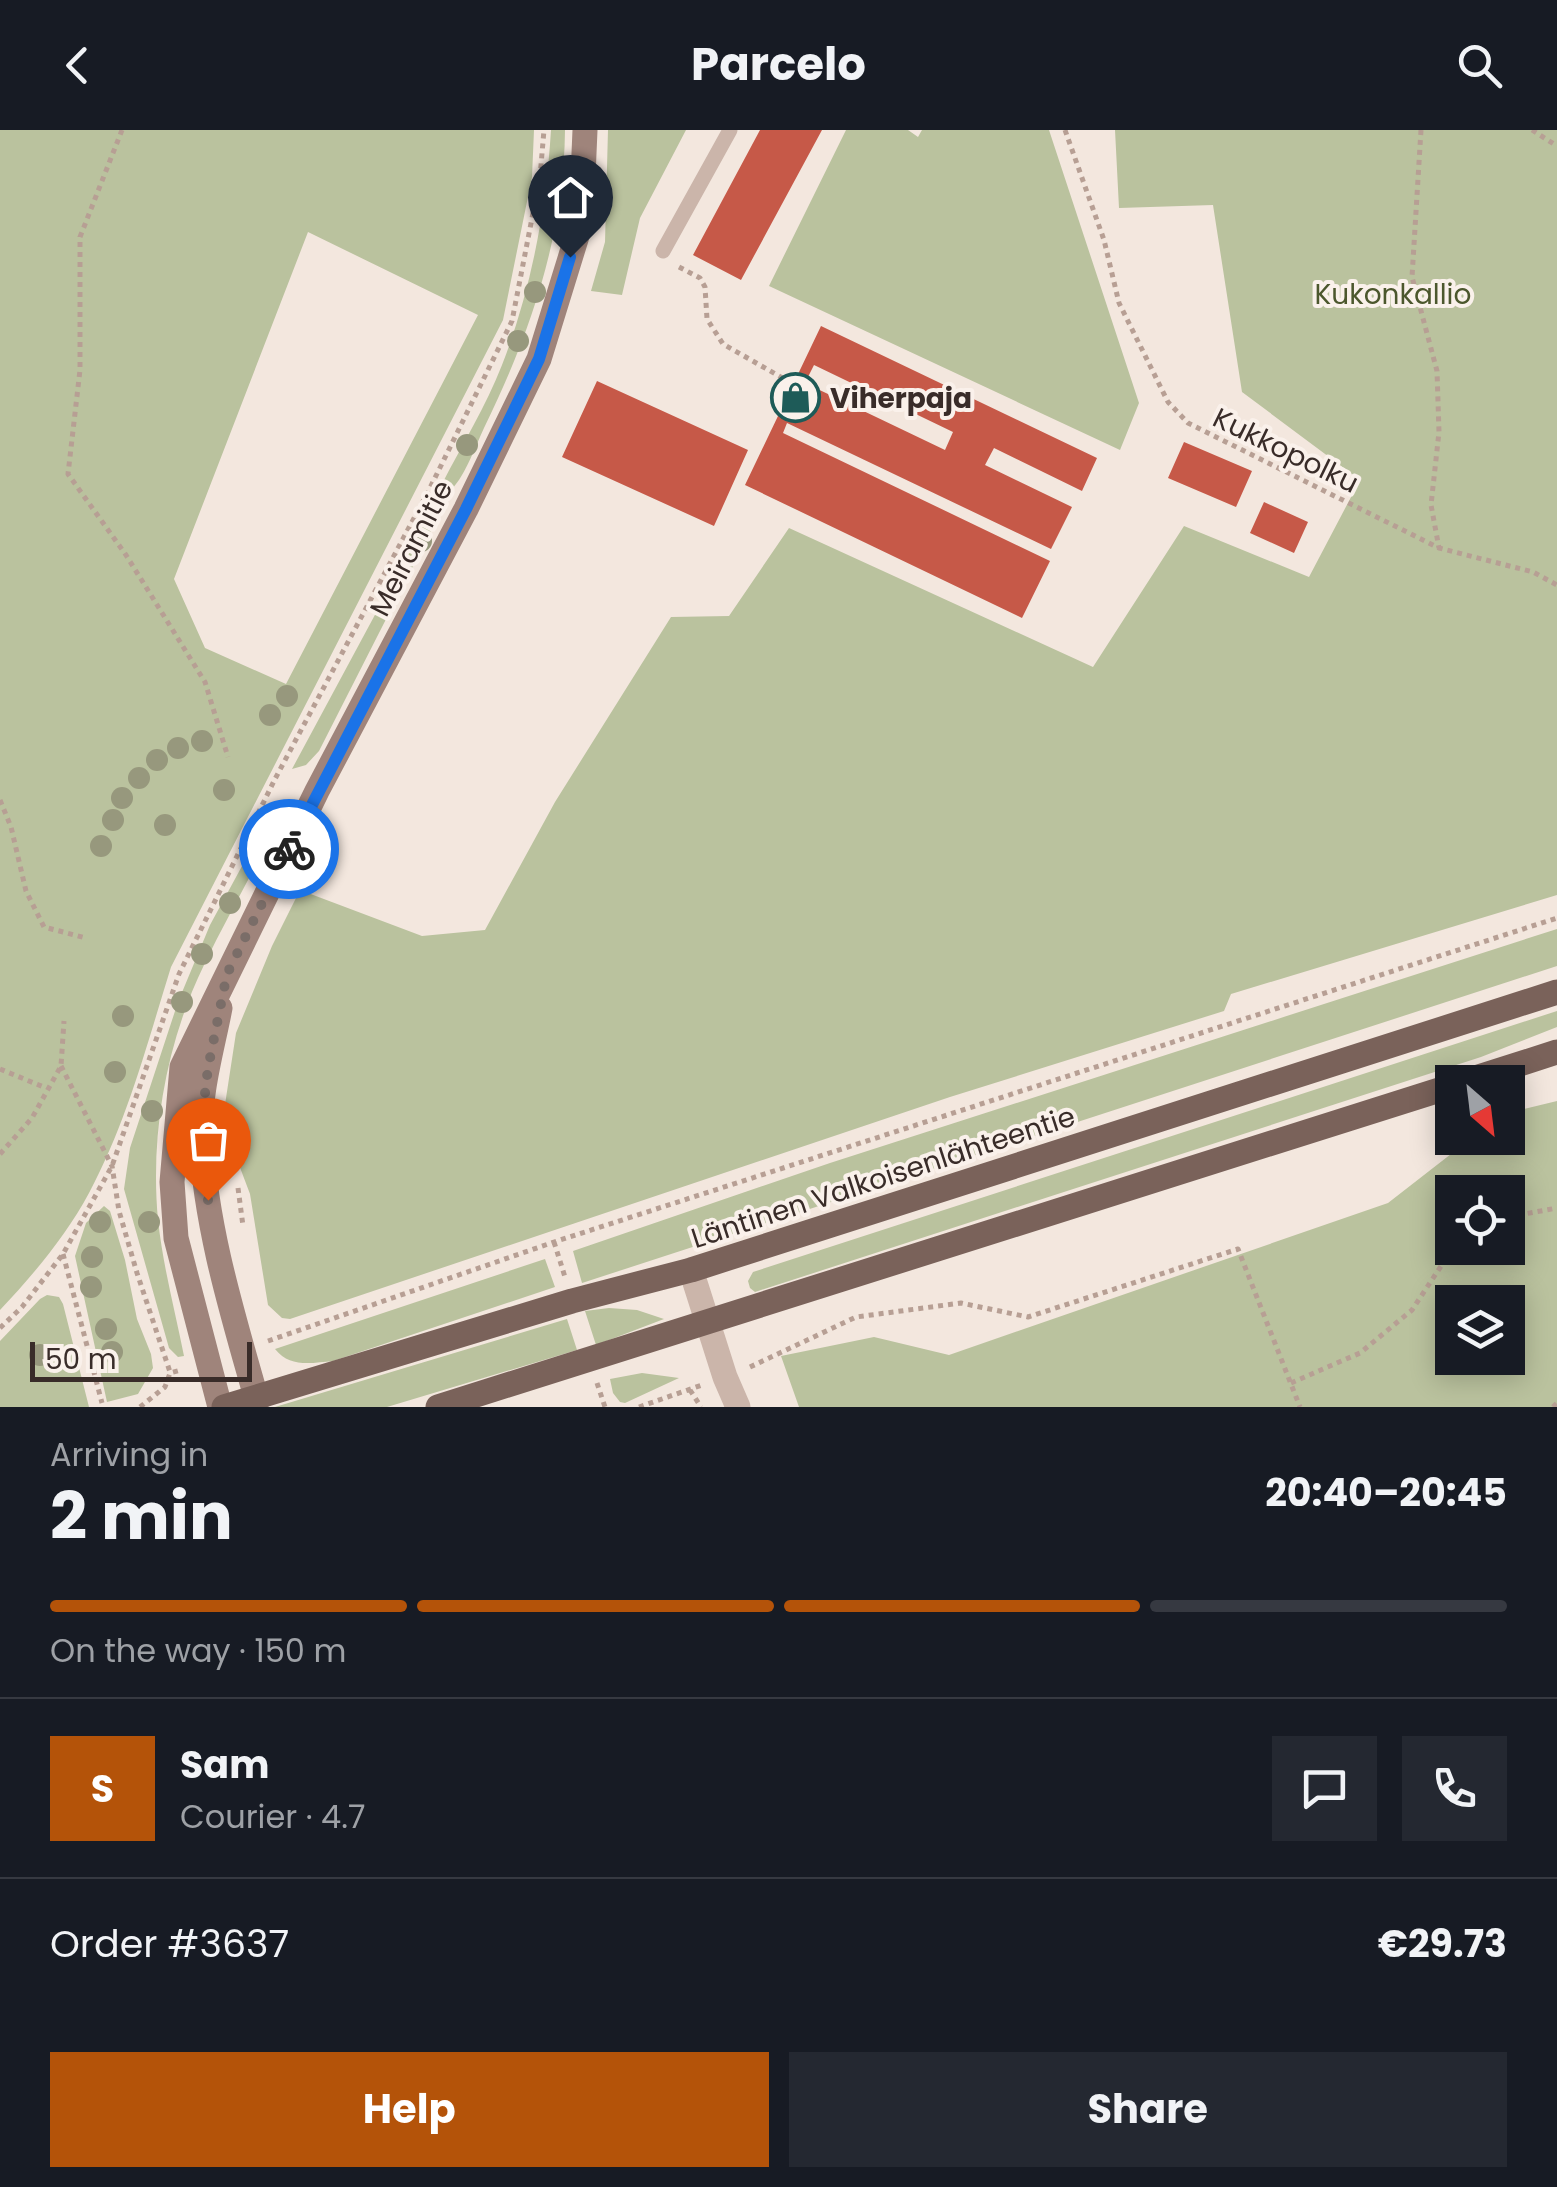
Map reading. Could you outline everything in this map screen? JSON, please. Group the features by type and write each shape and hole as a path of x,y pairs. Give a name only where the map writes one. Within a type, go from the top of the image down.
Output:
{"main road":[{"name":"Meiramitie","path":"222,1407 176,1238 172,1182 182,1067 317,791 466,509 539,359 581,223 584,130"},
{"name":"Meiramitie","path":"227,974 208,1068 200,1136 212,1232 256,1402"},
{"name":"Läntinen Valkoisenlähteentie","path":"222,1407 256,1402 572,1301 691,1270 1557,992"},
{"path":"1516,1065 1557,1052"},
{"path":"438,1407 1435,1091"}],"street":[{"path":"691,1270 738,1407"}],"lane":[{"path":"663,251 730,130"}],"path":[{"path":"122,130 80,237 80,370 68,474 126,554 206,682 228,757"},
{"path":"0,1328 22,1308 63,1254 112,1166 179,974 275,779 429,490 512,321 540,177 544,130"},
{"name":"Kukkopolku","path":"1065,130 1104,240 1120,303 1168,402 1188,423 1439,548 1533,572 1557,585"},
{"path":"1421,130 1412,277 1437,371 1439,432 1432,504 1439,548"},
{"path":"1532,130 1557,146"},
{"path":"663,251 673,264 700,278 705,287 707,319 722,344 793,384"},
{"path":"0,800 11,827 26,890 44,926 86,938"},
{"path":"243,1349 591,1230 1557,918"},
{"path":"0,1154 32,1118 61,1066 64,1020"},
{"path":"61,1066 112,1166 136,1273 170,1373 165,1387 140,1407"},
{"path":"0,1069 46,1088"},
{"path":"1525,1214 1557,1208"},
{"path":"761,1363 856,1317 961,1303 1028,1317 1238,1248 1300,1407"},
{"path":"63,1254 102,1403"},
{"path":"1290,1383 1360,1353 1412,1310 1442,1265"},
{"path":"170,1373 208,1362"},
{"path":"639,1407 690,1390 701,1407"}],"green space":[{"path":"0,130 534,130 532,177 503,320 171,967 125,1111 89,1193 48,1254 0,1310","holes":["308,232 478,315 286,684 205,648 174,579"]},
{"path":"551,130 565,130 563,169 541,284 501,393 452,489 442,484 496,380 529,279 541,220"},
{"path":"608,130 686,130 640,218 622,295 591,291 605,242"},
{"path":"846,130 908,130 918,137 922,130 1049,130 1139,403 1120,450 769,286"},
{"name":"Kukonkallio","path":"1115,130 1557,130 1557,895 1231,994 1224,1011 950,1097 290,1319 282,1318 268,1305 250,1194 230,1141 224,1111 236,1033 300,890 422,936 485,930 555,802 671,617 729,616 789,528 1093,667 1184,526 1309,577 1360,480 1242,392 1213,205 1119,208"},
{"path":"433,507 441,511 319,751 306,765 292,769"},
{"path":"273,809 278,822 191,995 164,1090 156,1188 163,1254 184,1356 178,1357 169,1348 124,1189 130,1148 178,1002 210,925"},
{"path":"1557,929 1557,966 582,1283 573,1251 830,1163"},
{"path":"1557,1011 1557,1027 1481,1057 1456,1065 1435,1065 1435,1072 755,1292 748,1281 753,1272"},
{"path":"1557,1101 1557,1407 799,1407 781,1356 874,1337 949,1355 1388,1203 1450,1155 1525,1155 1525,1109"},
{"path":"104,1206 110,1211 125,1260 137,1319 153,1368 138,1394 107,1402 75,1256 86,1223"},
{"path":"545,1259 555,1287 333,1361 294,1362 275,1349"},
{"path":"47,1295 59,1297 63,1304 89,1407 0,1407 0,1341"},
{"path":"637,1310 664,1319 596,1345 585,1311"},
{"path":"567,1319 577,1350 387,1407 275,1407"},
{"path":"642,1373 679,1378 620,1402 610,1379"}],"building":[{"path":"760,130 822,130 741,280 693,255"},
{"path":"821,326 1097,458 1082,491 994,448 985,465 1072,507 1051,549 787,423 783,433 1050,561 1022,618 745,485","holes":["814,365 953,432 945,450 805,383"]},
{"path":"597,381 748,450 714,526 562,457"},
{"path":"1184,442 1252,471 1236,507 1168,478"},
{"path":"1264,502 1308,522 1294,553 1250,533"}],"way so far":[{"path":"208,1200 200,1136 208,1068 227,974 289,849"}],"place":[{"name":"Viherpaja","path":"795,398"}],"route":[{"path":"289,849 466,509 539,359 570,257"}]}
